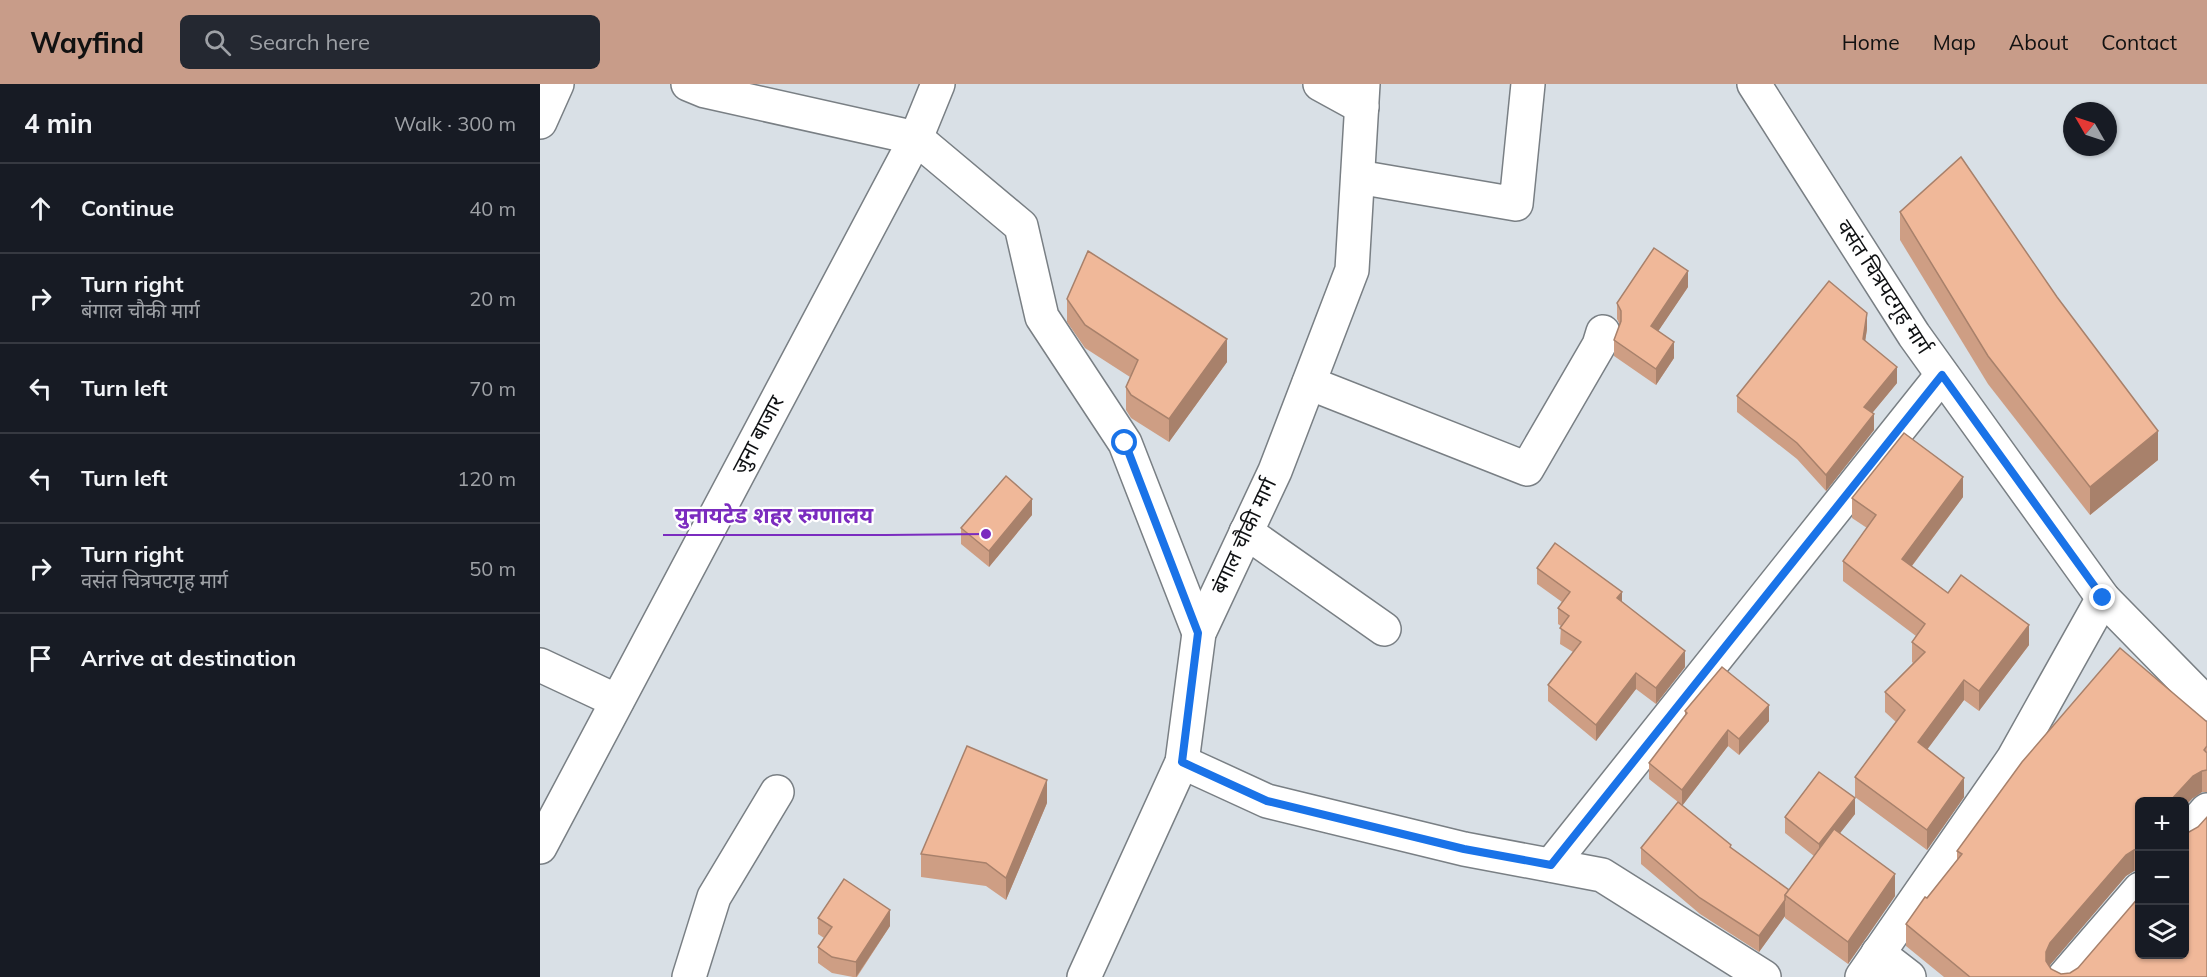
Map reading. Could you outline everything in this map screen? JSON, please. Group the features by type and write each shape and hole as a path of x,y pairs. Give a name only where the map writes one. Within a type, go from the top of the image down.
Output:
{"street":[{"path":"540,122 557,84"},
{"path":"688,84 705,91 916,138 1021,226 1042,317 1125,443 1198,633"},
{"name":"जुना बाजार","path":"540,847 916,138 938,84"},
{"path":"1320,84 1362,95"},
{"path":"1358,177 1516,204 1528,84"},
{"name":"वसंत चित्रपटगृह मार्ग","path":"1754,84 1914,335 2103,598 2207,704"},
{"name":"बंगाल चौकी मार्ग","path":"1084,977 1182,762 1198,633 1275,471 1352,270 1362,95"},
{"path":"1309,383 1527,469 1599,345 1603,332"},
{"path":"1551,865 1942,375"},
{"path":"1246,532 1383,629"},
{"path":"1909,977 1870,965 2013,759 2103,598"},
{"path":"540,666 617,701"},
{"path":"1182,762 1267,801 1464,849 1602,874 1760,976"},
{"path":"689,977 714,897 777,792"},
{"path":"2189,830 2207,810"},
{"path":"2064,977 2135,894"}],"building":[{"path":"1961,157 2057,297 2158,431 2090,487 1988,356 1900,212"},
{"path":"1654,248 1688,271 1651,326 1674,342 1656,369 1614,340 1621,321 1621,311 1617,303"},
{"path":"1088,251 1227,339 1169,419 1131,395 1126,387 1138,360 1085,325 1067,299"},
{"path":"1829,281 1867,313 1863,339 1897,367 1864,407 1874,414 1826,475 1797,443 1737,396"},
{"path":"1904,433 1963,477 1902,559 1948,593 1961,575 2029,625 1979,691 1964,680 1918,742 1964,778 1927,830 1855,777 1905,710 1885,692 1925,652 1912,642 1925,624 1843,561 1876,515 1852,498"},
{"path":"1006,476 1032,499 989,551 961,528"},
{"path":"1555,543 1622,592 1617,598 1685,651 1656,688 1636,673 1596,725 1548,685 1581,642 1560,628 1569,616 1558,608 1570,592 1537,568"},
{"path":"2120,648 2207,722 2207,746 2204,750 2207,753 2207,770 2193,776 2174,797 2135,797 2135,850 2126,855 2050,943 2046,952 2046,961 2051,969 2061,974 2070,973 2078,968 2135,902 2135,959 2189,959 2189,832 2198,827 2207,817 2207,977 1970,977 1906,924 1925,897 1927,898 1962,854 1957,851 2022,762"},
{"path":"1722,667 1769,705 1739,739 1728,730 1682,790 1649,763 1687,713 1685,711"},
{"path":"967,746 1047,780 1006,878 986,863 921,854"},
{"path":"1819,772 1855,798 1819,844 1785,817"},
{"path":"1678,802 1731,845 1730,847 1789,890 1785,895 1785,900 1759,936 1700,898 1641,848"},
{"path":"1834,829 1895,874 1848,942 1785,895"},
{"path":"844,879 890,910 856,962 832,957 818,947 832,927 818,918"}],"place":[{"name":"युनायटेड शहर रुग्णालय","path":"986,534"}],"route":[{"path":"1125,443 1198,633 1182,762 1267,801 1464,849 1551,865 1942,375 2103,598"}]}
